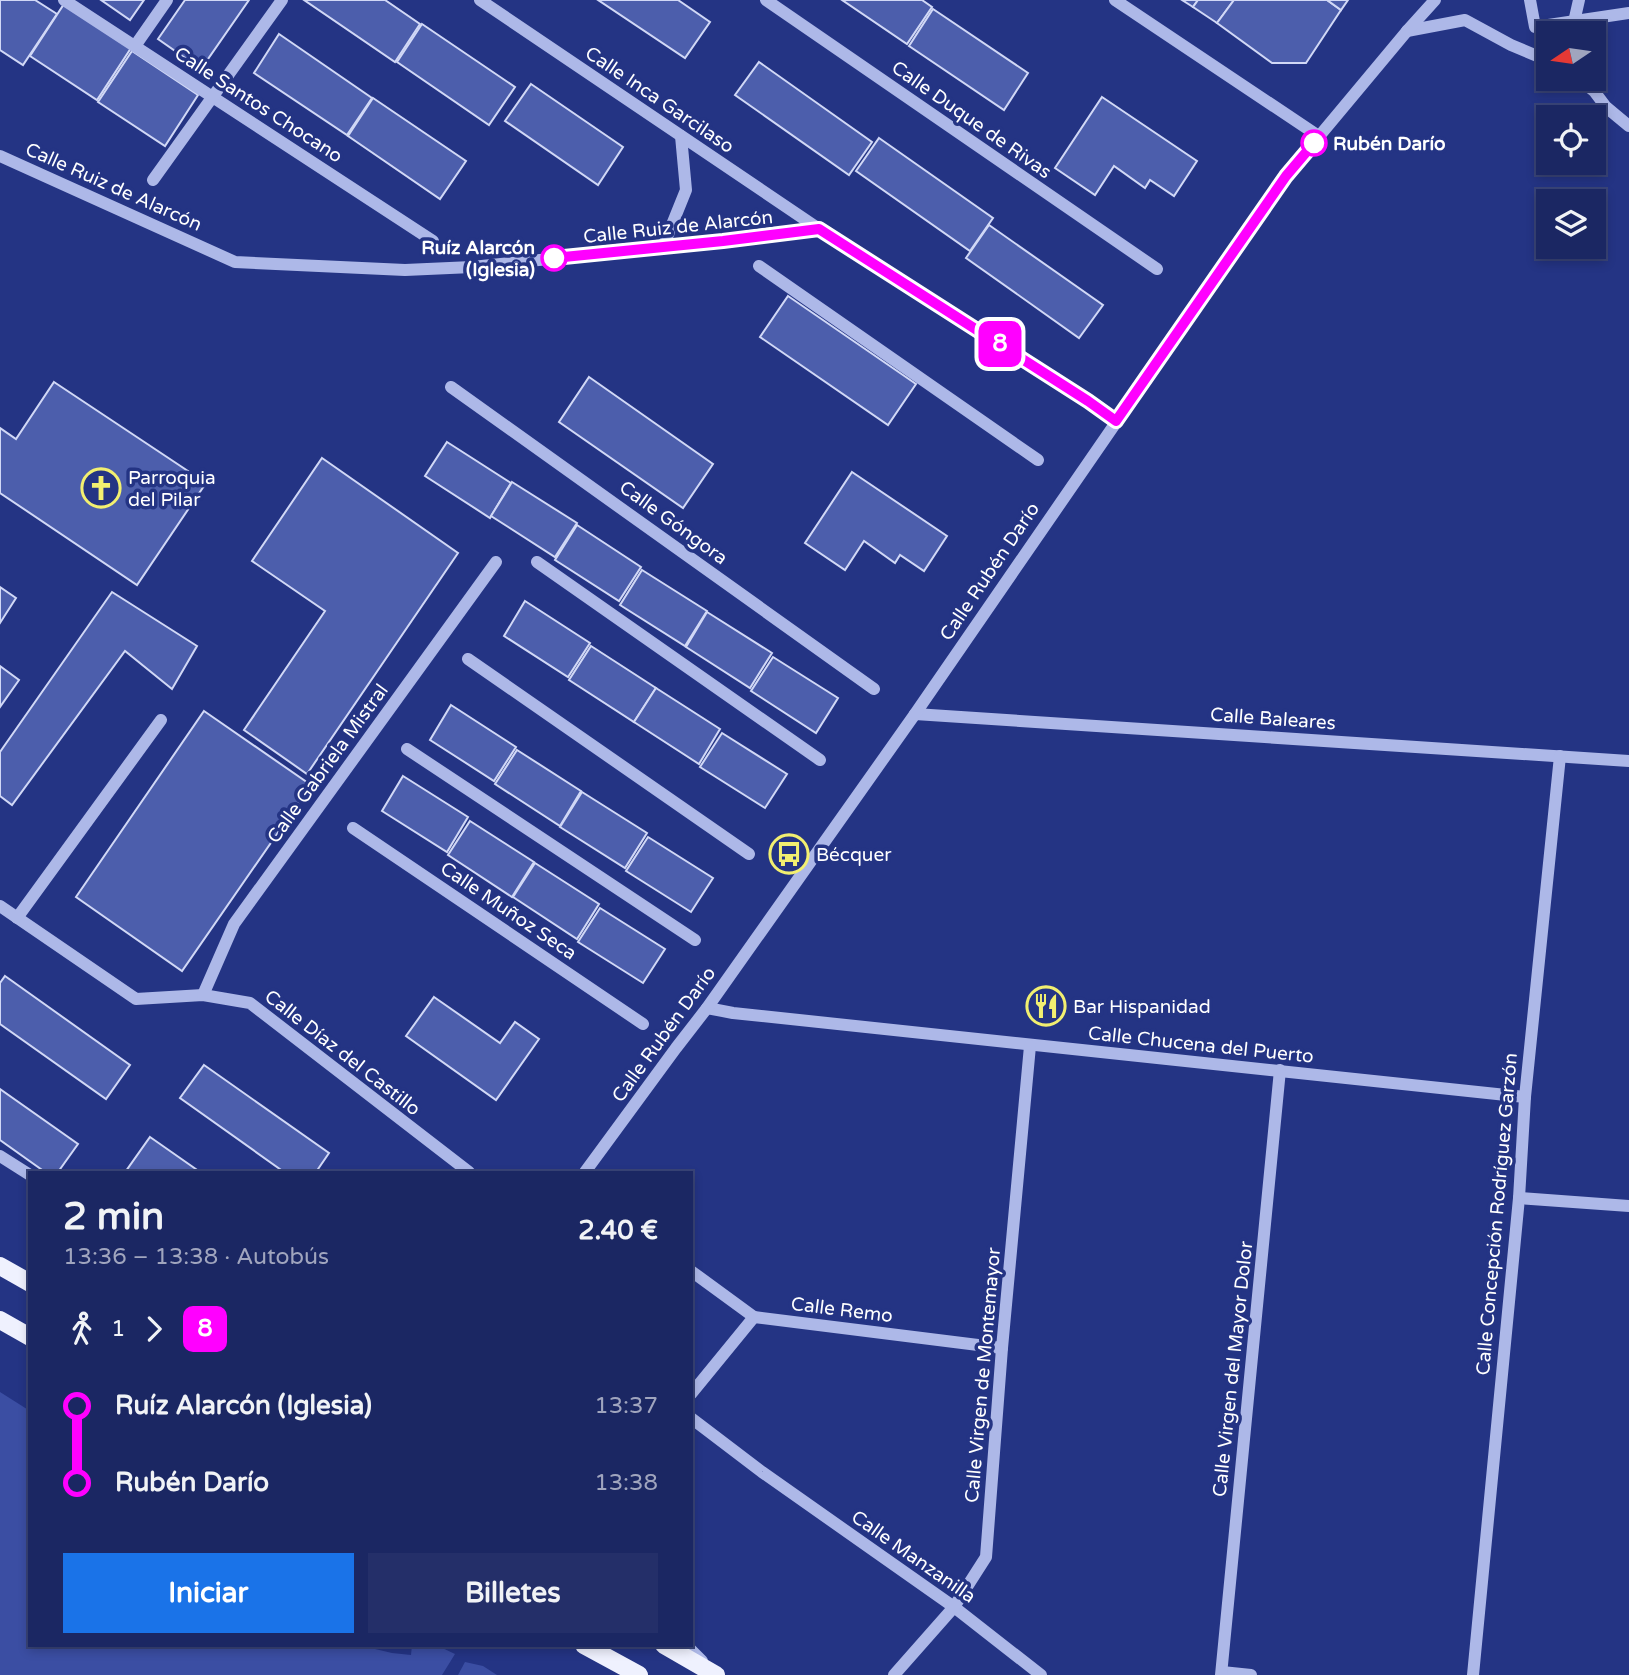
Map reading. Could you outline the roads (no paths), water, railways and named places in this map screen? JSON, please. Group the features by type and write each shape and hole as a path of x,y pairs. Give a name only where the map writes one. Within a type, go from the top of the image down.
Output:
{"main road":[{"path":"0,1266 28,1282"},
{"path":"0,1320 28,1336"},
{"path":"588,1647 639,1675"},
{"path":"667,1647 715,1675"}],"street":[{"name":"Calle Santos Chocano","path":"64,0 433,241"},
{"path":"135,46 167,0"},
{"path":"153,180 282,0"},
{"name":"Calle Inca Garcilaso","path":"480,0 819,229"},
{"name":"Calle Duque de Rivas","path":"766,0 1157,269"},
{"path":"1115,0 1320,137"},
{"name":"Calle Rubén Darío","path":"587,1171 707,1008 915,714 1286,176 1435,0"},
{"path":"1530,0 1536,27"},
{"path":"1576,21 1579,0"},
{"path":"1600,21 1629,13"},
{"path":"1407,31 1465,20 1536,56"},
{"path":"1596,91 1606,107 1629,126"},
{"path":"663,247 686,190 681,136"},
{"name":"Calle Ruiz de Alarcón","path":"0,156 235,262 405,270 472,267 819,229"},
{"path":"819,229 1116,421"},
{"path":"759,266 1038,460"},
{"name":"Calle Góngora","path":"451,387 874,689"},
{"name":"Calle Gabriela Mistral","path":"203,995 234,924 496,562"},
{"path":"537,562 820,760"},
{"path":"468,659 749,854"},
{"name":"Calle Baleares","path":"915,714 1629,761"},
{"path":"17,918 161,720"},
{"path":"407,748 695,940"},
{"name":"Calle Concepción Rodríguez Garzón","path":"1473,1675 1525,1097 1560,756"},
{"name":"Calle Muñoz Seca","path":"353,828 643,1024"},
{"name":"Calle Díaz del Castillo","path":"0,906 136,999 203,995 250,1003 468,1171"},
{"name":"Calle Chucena del Puerto","path":"707,1008 1030,1046 1525,1097"},
{"name":"Calle Virgen de Montemayor","path":"894,1675 954,1607 986,1557 1030,1046"},
{"name":"Calle Virgen del Mayor Dolor","path":"1221,1673 1280,1070"},
{"path":"0,1156 28,1174"},
{"path":"1518,1198 1629,1206"},
{"name":"Calle Remo","path":"693,1272 754,1317 1002,1348"},
{"path":"693,1392 754,1317"},
{"name":"Calle Manzanilla","path":"693,1420 762,1472 954,1607 1041,1675"},
{"path":"689,1647 715,1675"},
{"path":"1221,1673 1251,1675"}],"place":[{"name":"Rubén Darío","path":"1314,143"},
{"name":"Ruíz Alarcón (Iglesia)","path":"554,258"},
{"name":"Parroquia del Pilar","path":"101,488"},
{"name":"Bécquer","path":"789,854"},
{"name":"Bar Hispanidad","path":"1046,1006"}]}
